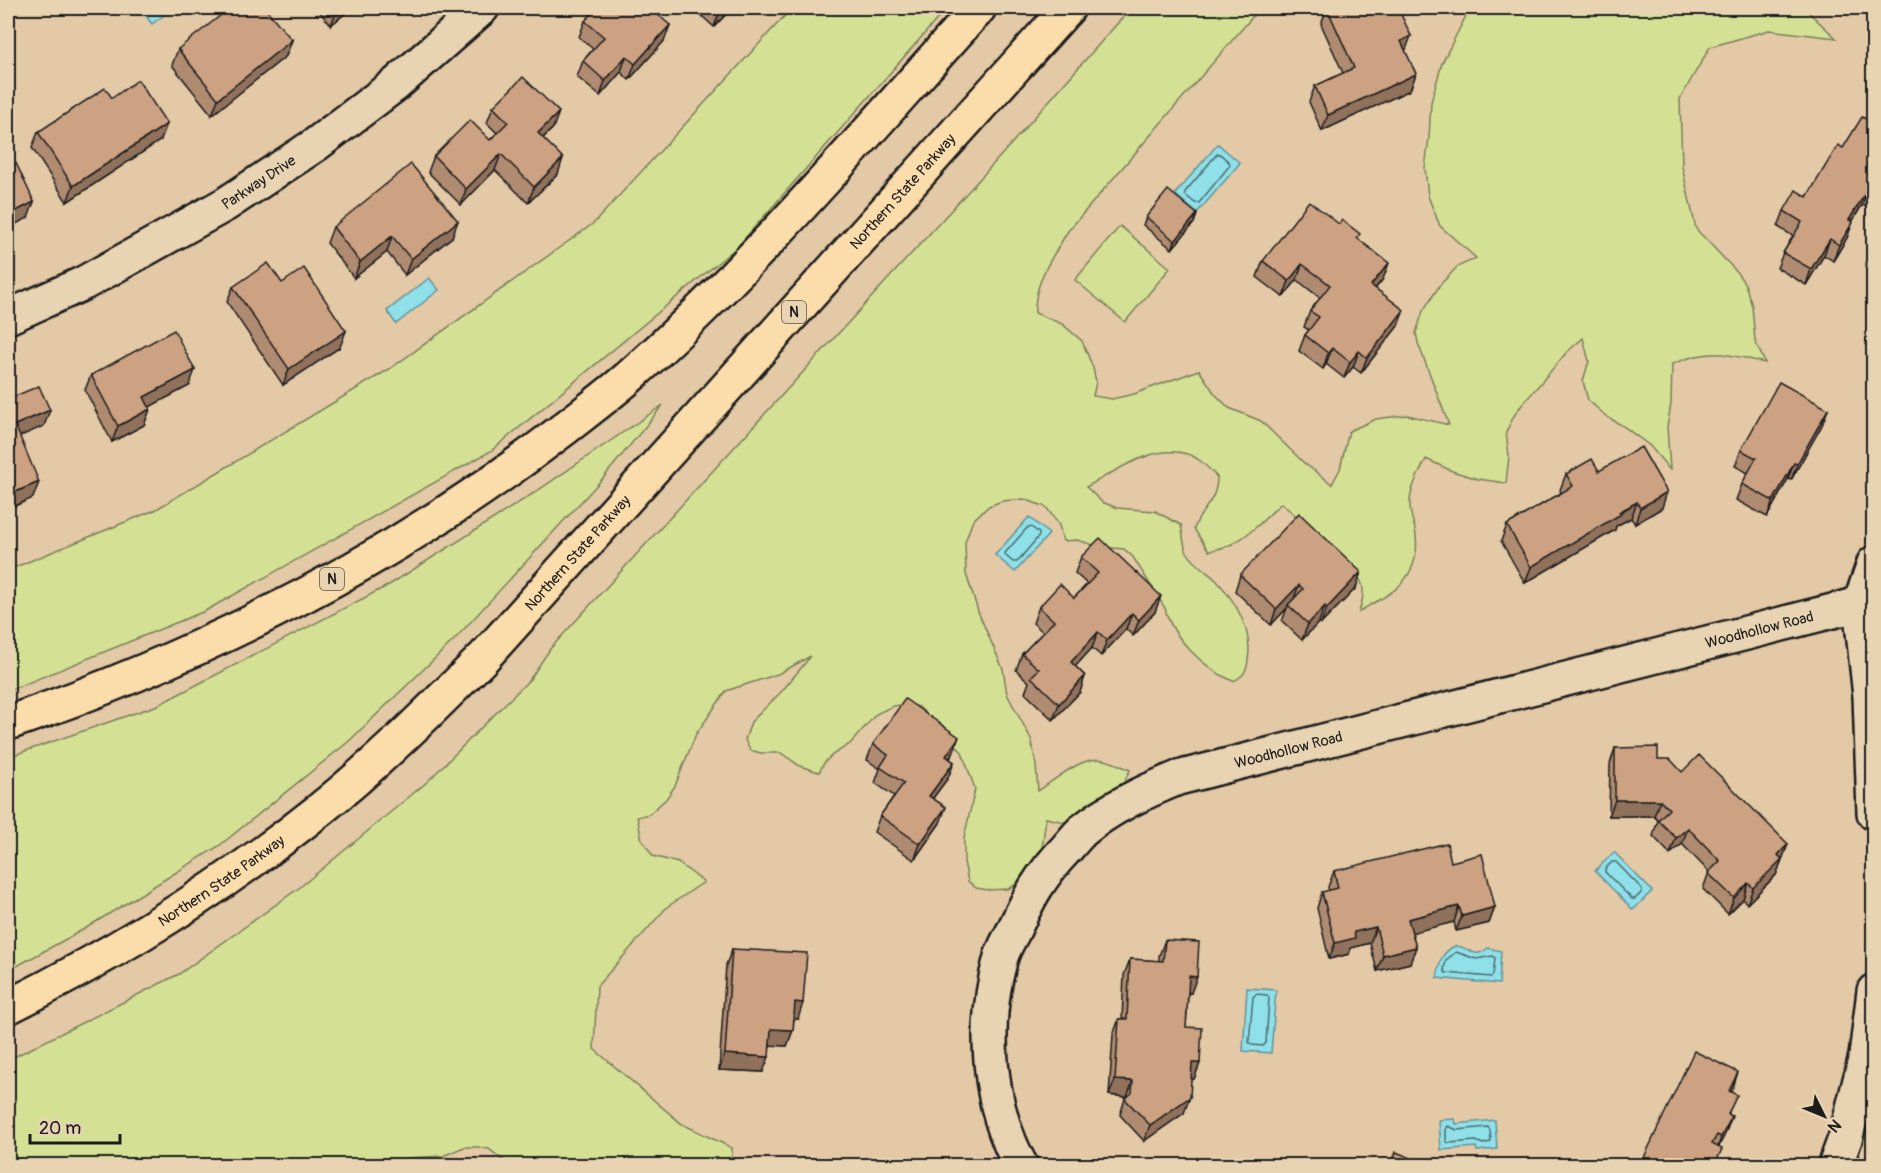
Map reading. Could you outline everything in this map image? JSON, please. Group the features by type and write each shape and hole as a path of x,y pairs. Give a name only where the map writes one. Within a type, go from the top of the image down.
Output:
{"highway":[{"name":"N","path":"8,723 169,660 300,597 415,532 526,458 625,380 716,296 979,8"},
{"name":"Northern State Parkway","path":"8,1006 87,966 181,910 266,851 319,810 405,735 484,657 1068,8"}],"street":[{"name":"Parkway Drive","path":"8,317 84,283 226,204 315,145 396,84 482,8"},
{"path":"1874,563 1860,604 1870,696 1874,813"},
{"name":"Woodhollow Road","path":"1021,1166 1011,1148 999,1107 991,1063 991,1007 1000,959 1029,896 1048,868 1082,831 1133,797 1178,778 1860,604"},
{"path":"1835,1166 1846,1136 1866,1056 1874,991"}],"green space":[{"path":"792,8 947,8 737,247 491,451 205,611 8,691 8,570 155,510 391,368 594,223"},
{"path":"1131,8 1260,8 1068,231 1041,280 1035,301 1035,313 1062,324 1082,341 1096,382 1093,396 1112,399 1134,394 1199,370 1215,394 1229,408 1261,421 1304,463 1332,484 1340,469 1349,431 1376,419 1407,415 1449,425 1416,333 1423,311 1440,285 1457,267 1476,258 1440,226 1428,196 1425,168 1431,102 1442,63 1470,8 1634,8 1635,10 1638,8 1804,8 1836,38 1769,30 1710,47 1680,99 1682,167 1696,229 1735,270 1745,284 1752,306 1755,341 1765,363 1728,355 1708,354 1672,364 1671,404 1667,427 1670,470 1650,446 1607,417 1588,400 1583,381 1589,361 1583,338 1566,353 1516,412 1506,432 1509,456 1506,483 1478,479 1452,471 1426,459 1415,482 1410,500 1410,512 1417,544 1410,572 1396,589 1359,612 1363,587 1354,571 1324,540 1281,503 1239,540 1209,551 1194,529 1212,499 1217,477 1196,458 1174,452 1148,456 1086,487 1102,502 1117,508 1155,511 1181,525 1187,552 1224,589 1242,618 1248,638 1247,664 1242,675 1233,681 1201,661 1182,641 1174,630 1165,608 1133,557 1124,549 1100,547 1077,540 1063,541 1059,525 1046,507 1024,499 1002,501 989,506 973,520 965,542 966,574 979,614 1003,669 1007,694 1031,739 1038,791 1087,761 1096,759 1107,761 1130,770 1118,795 1069,823 1046,818 1040,863 1032,874 1008,889 976,888 968,881 964,862 964,838 975,789 962,752 919,707 908,704 893,706 876,714 850,744 824,763 819,772 800,766 781,753 761,753 750,750 745,740 751,722 782,691 811,656 778,674 726,691 696,734 675,786 666,799 649,814 637,817 642,840 653,856 678,863 704,882 667,907 597,986 594,1049 682,1124 732,1148 732,1165 656,1166 640,1162 624,1166 509,1165 489,1149 464,1147 443,1156 409,1158 397,1166 8,1166 8,1060 179,974 299,888 427,782 530,679 550,649 996,161"},
{"path":"1120,226 1170,268 1125,322 1075,280"},
{"path":"663,405 604,477 453,641 348,742 219,846 86,928 8,971 8,757 158,705 389,585 534,493"}],"water":[{"path":"140,8 174,8 152,24"},
{"path":"1218,144 1240,163 1197,213 1175,194"},
{"path":"429,278 439,290 396,324 387,311"},
{"path":"1029,517 1049,534 1015,572 995,555"},
{"path":"1614,852 1652,891 1633,910 1595,871"},
{"path":"1455,946 1475,953 1483,952 1488,948 1501,951 1499,984 1437,978 1444,955"},
{"path":"1247,988 1276,990 1271,1053 1243,1051"},
{"path":"1455,1119 1456,1124 1495,1120 1497,1149 1477,1151 1476,1147 1441,1150 1439,1120"}],"building":[{"path":"230,8 265,8 292,40 218,99 178,49"},
{"path":"597,8 629,8 633,11 636,8 650,8 670,25 635,64 626,56 605,81 583,61 604,37 585,21"},
{"path":"1327,8 1386,8 1389,14 1399,10 1411,36 1401,41 1416,74 1328,115 1315,86 1354,68"},
{"path":"523,77 559,112 538,133 563,158 534,187 501,154 466,189 434,156 470,120 490,140 508,122 493,107"},
{"path":"138,80 167,124 73,186 38,132 105,88 112,98"},
{"path":"1862,117 1874,124 1874,192 1868,189 1849,220 1853,222 1839,245 1830,239 1811,269 1783,253 1802,222 1784,211 1796,190 1807,197 1838,145 1843,148"},
{"path":"16,163 34,202 8,215 8,167"},
{"path":"411,164 458,221 411,259 392,236 360,262 333,227"},
{"path":"1168,190 1197,214 1175,241 1146,217"},
{"path":"1309,201 1339,224 1342,220 1360,234 1357,238 1389,263 1371,285 1404,310 1367,358 1359,351 1350,362 1332,348 1328,353 1305,335 1319,317 1310,311 1330,285 1302,264 1289,281 1263,261"},
{"path":"268,263 282,283 304,268 346,331 289,369 233,287"},
{"path":"174,330 195,370 144,397 150,409 118,426 91,375"},
{"path":"1779,382 1828,409 1773,501 1742,484 1756,458 1741,450"},
{"path":"39,386 50,410 15,425 39,482 8,495 8,399"},
{"path":"1641,447 1667,492 1640,508 1637,502 1619,512 1621,514 1531,567 1507,525 1573,486 1566,474 1592,459 1599,471"},
{"path":"1299,513 1361,572 1327,608 1325,606 1308,624 1288,605 1303,589 1299,585 1276,609 1240,575"},
{"path":"1100,538 1161,596 1139,620 1132,613 1107,640 1098,632 1071,662 1085,676 1059,704 1031,677 1039,669 1022,654 1054,621 1039,607 1060,584 1074,598 1098,573 1081,557"},
{"path":"905,699 959,737 946,756 954,762 929,796 946,807 920,844 880,816 904,783 880,767 888,755 873,744"},
{"path":"1658,747 1658,759 1670,759 1682,772 1699,755 1788,844 1778,855 1782,859 1753,888 1748,883 1734,898 1708,873 1720,861 1688,828 1676,838 1658,820 1669,809 1660,800 1615,800 1615,748"},
{"path":"1447,843 1451,862 1482,854 1495,907 1462,916 1459,906 1408,919 1416,947 1383,955 1376,927 1354,932 1355,938 1335,943 1322,892 1338,888 1334,871"},
{"path":"1165,940 1199,942 1197,977 1189,976 1186,1027 1202,1028 1200,1063 1192,1063 1190,1097 1150,1125 1125,1099 1132,1093 1133,1081 1115,1080 1119,1019 1127,1019 1130,959 1163,961"},
{"path":"732,949 807,953 803,1003 795,1002 793,1030 771,1029 769,1057 725,1054"},
{"path":"1694,1051 1738,1072 1729,1091 1737,1095 1728,1114 1732,1116 1721,1137 1717,1135 1712,1144 1722,1149 1714,1166 1640,1166"},
{"path":"1396,1152 1429,1165 1429,1166 1391,1166"}]}
